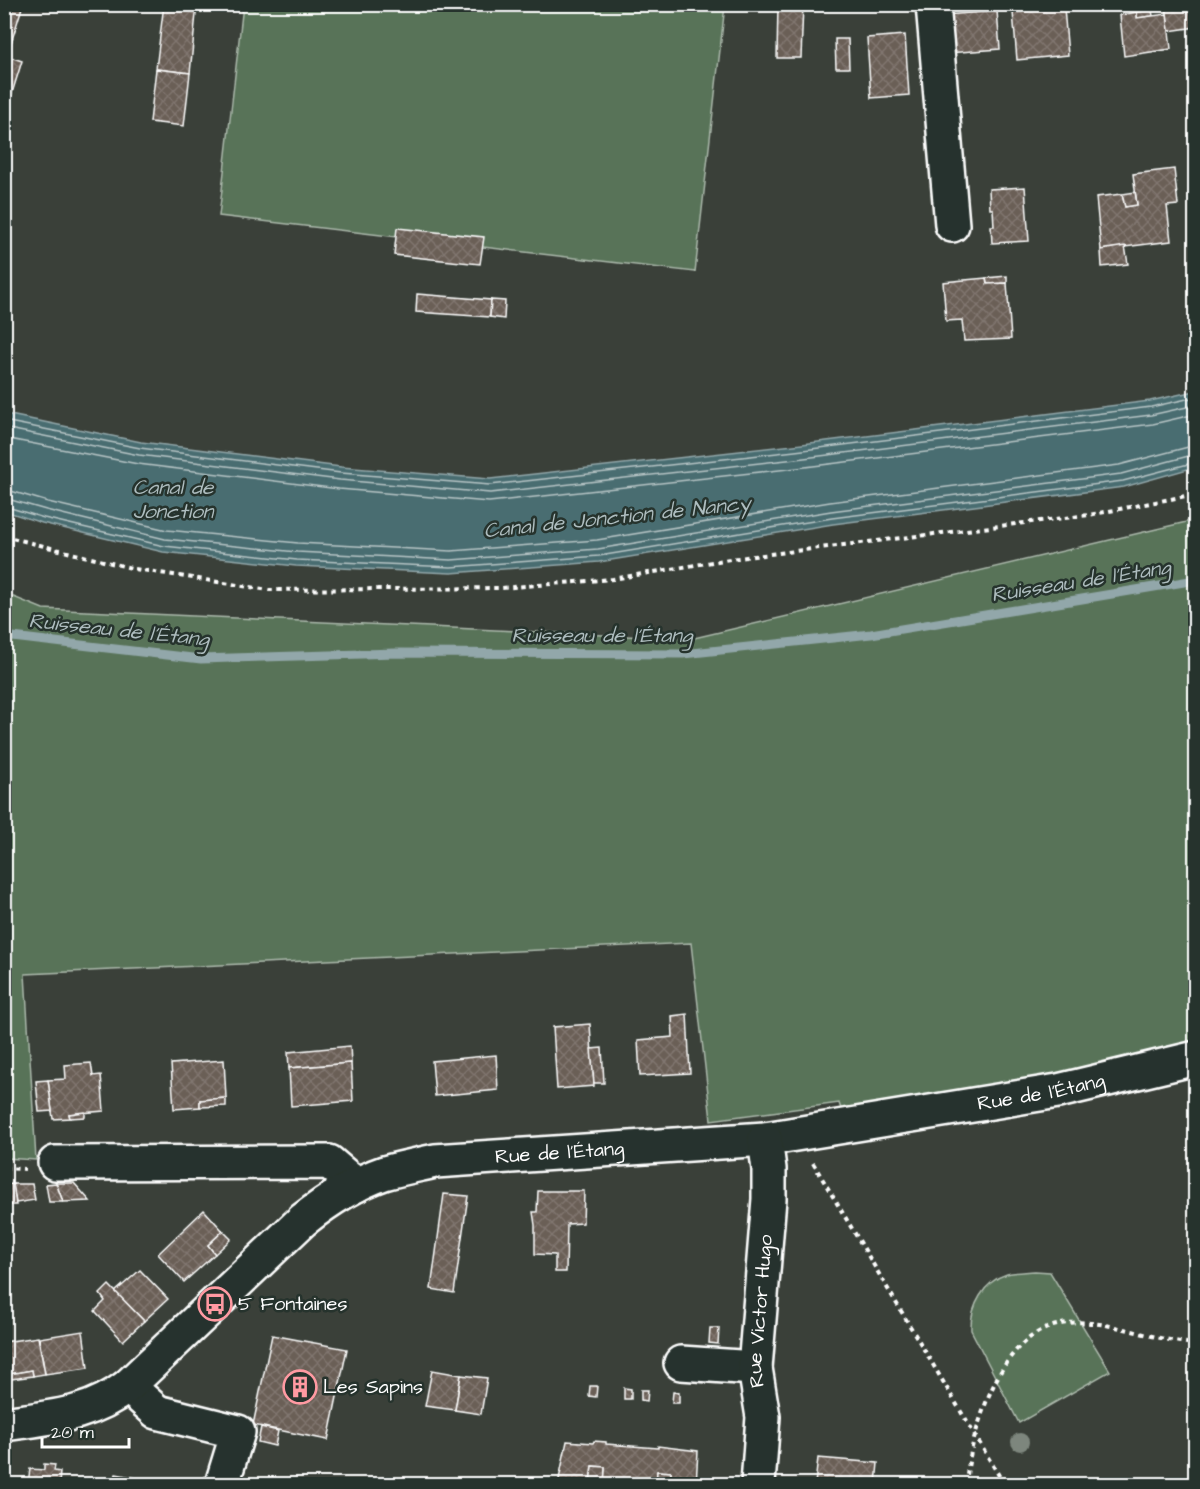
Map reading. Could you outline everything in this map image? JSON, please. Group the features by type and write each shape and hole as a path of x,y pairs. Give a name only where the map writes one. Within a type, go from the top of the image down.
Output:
{"street":[{"path":"933,4 952,225"},
{"name":"Rue de l'Étang","path":"4,1424 84,1410 113,1398 303,1220 356,1185 384,1173 435,1161 765,1139 1058,1091 1196,1058"},
{"name":"Rue Victor Hugo","path":"758,1485 763,1417 755,1368 769,1199 769,1169 765,1139"},
{"path":"55,1163 329,1162 356,1185"},
{"path":"681,1363 755,1368"},
{"path":"128,1386 157,1412 238,1432 222,1485"}],"path":[{"path":"4,536 135,569 269,590 501,588 614,579 730,559 1089,515 1196,494"},
{"path":"802,1132 808,1155 1004,1485"},
{"path":"966,1485 974,1433 996,1380 1010,1356 1029,1338 1052,1326 1074,1322 1093,1323 1165,1340 1196,1344"}],"green space":[{"path":"243,5 725,5 695,272 219,216"},
{"path":"1195,520 1195,1043 1010,1088 842,1112 839,1103 711,1120 691,943 25,974 36,1160 5,1158 4,593 43,609 690,639"},
{"path":"1050,1272 1110,1371 1019,1423 971,1330 971,1321 980,1296 992,1282 1007,1274"}],"water":[{"name":"Canal de Jonction","path":"1195,391 1195,467 1124,487 833,524 599,562 451,573 296,566 163,552 42,523 5,511 5,414 141,442 341,467 490,479 794,445 1150,401"}],"building":[{"path":"4,4 23,4 7,56 22,61 7,109 4,109"},
{"path":"164,4 197,4 190,73 156,69"},
{"path":"778,4 803,4 801,58 777,58"},
{"path":"1166,4 1196,4 1196,27 1169,31"},
{"path":"1064,8 1068,55 1017,60 1013,12"},
{"path":"1152,10 1153,16 1137,18 1137,12"},
{"path":"997,11 1000,49 947,53 944,15"},
{"path":"1137,12 1137,18 1167,14 1171,49 1124,56 1120,15"},
{"path":"905,35 909,95 871,98 867,38"},
{"path":"835,39 848,39 849,68 836,68"},
{"path":"156,69 190,73 184,126 150,122"},
{"path":"1174,169 1178,205 1167,206 1171,241 1101,250 1096,197 1122,194 1125,207 1137,205 1133,174"},
{"path":"1025,187 1029,241 992,243 991,226 994,226 989,189"},
{"path":"1135,192 1137,205 1125,207 1122,194"},
{"path":"397,228 484,237 480,264 394,255"},
{"path":"1125,246 1128,264 1102,267 1101,250"},
{"path":"1007,276 1007,283 987,284 986,278"},
{"path":"986,278 987,284 1007,283 1011,339 964,341 962,320 946,321 943,282"},
{"path":"417,294 491,300 490,317 416,312"},
{"path":"491,300 505,301 504,319 490,317"},
{"path":"687,1014 690,1073 640,1076 638,1040 673,1037 672,1016"},
{"path":"590,1024 594,1086 557,1089 553,1027"},
{"path":"350,1046 351,1063 289,1068 288,1052"},
{"path":"602,1048 604,1083 594,1083 591,1049"},
{"path":"496,1055 498,1090 435,1096 432,1061"},
{"path":"224,1060 226,1098 200,1100 200,1107 174,1109 171,1064"},
{"path":"91,1063 93,1076 101,1075 104,1111 69,1114 70,1118 53,1119 48,1080 66,1079 65,1065"},
{"path":"351,1063 353,1101 291,1106 289,1068"},
{"path":"48,1080 52,1111 39,1112 36,1081"},
{"path":"226,1098 226,1106 200,1107 200,1100"},
{"path":"85,1112 85,1117 70,1118 69,1114"},
{"path":"56,1183 74,1183 90,1201 63,1202"},
{"path":"56,1183 63,1202 49,1202 46,1184"},
{"path":"13,1184 32,1184 35,1200 16,1203"},
{"path":"13,1184 16,1205 4,1205 4,1185"},
{"path":"538,1191 584,1191 583,1223 567,1224 566,1272 555,1272 555,1255 535,1254 533,1212 537,1212"},
{"path":"444,1194 468,1196 454,1293 431,1289"},
{"path":"204,1210 223,1231 208,1245 215,1254 184,1282 158,1254"},
{"path":"223,1231 231,1239 215,1254 208,1245"},
{"path":"140,1270 168,1299 144,1321 115,1292"},
{"path":"109,1285 144,1321 123,1341 95,1311 105,1301 100,1294"},
{"path":"710,1328 719,1328 718,1344 709,1343"},
{"path":"83,1331 88,1368 45,1374 39,1338"},
{"name":"Les Sapins","path":"272,1335 347,1349 328,1440 253,1425"},
{"path":"38,1337 45,1374 33,1376 32,1370 4,1375 4,1342"},
{"path":"32,1370 33,1376 4,1380 4,1375"},
{"path":"432,1370 461,1375 455,1410 425,1406"},
{"path":"461,1375 487,1378 481,1414 455,1410"},
{"path":"590,1386 597,1386 596,1397 589,1396"},
{"path":"624,1388 631,1389 631,1399 624,1399"},
{"path":"641,1390 648,1390 647,1401 641,1400"},
{"path":"673,1392 679,1393 679,1403 672,1403"},
{"name":"Les Sapins","path":"261,1427 278,1431 275,1446 258,1442"},
{"path":"567,1441 593,1443 594,1441 606,1442 606,1444 658,1448 658,1446 698,1451 696,1484 670,1484 671,1472 657,1471 656,1484 604,1484 605,1467 592,1466 590,1484 558,1484"},
{"path":"818,1458 878,1463 876,1484 815,1484"},
{"path":"44,1464 55,1465 54,1471 60,1472 59,1484 28,1484 30,1469 44,1470"},
{"path":"592,1466 605,1467 604,1484 590,1484"},
{"path":"657,1471 671,1472 670,1484 656,1484"},
{"path":"116,1474 169,1484 113,1484"}],"waterway":[{"name":"Ruisseau de l'Étang","path":"4,636 201,659 396,653 683,654 871,634 1196,580"}],"place":[{"name":"5 Fontaines","path":"215,1304"},
{"name":"Les Sapins","path":"300,1387"}],"water label":[{"name":"Canal de Jonction de Nancy","path":"617,517"}]}
